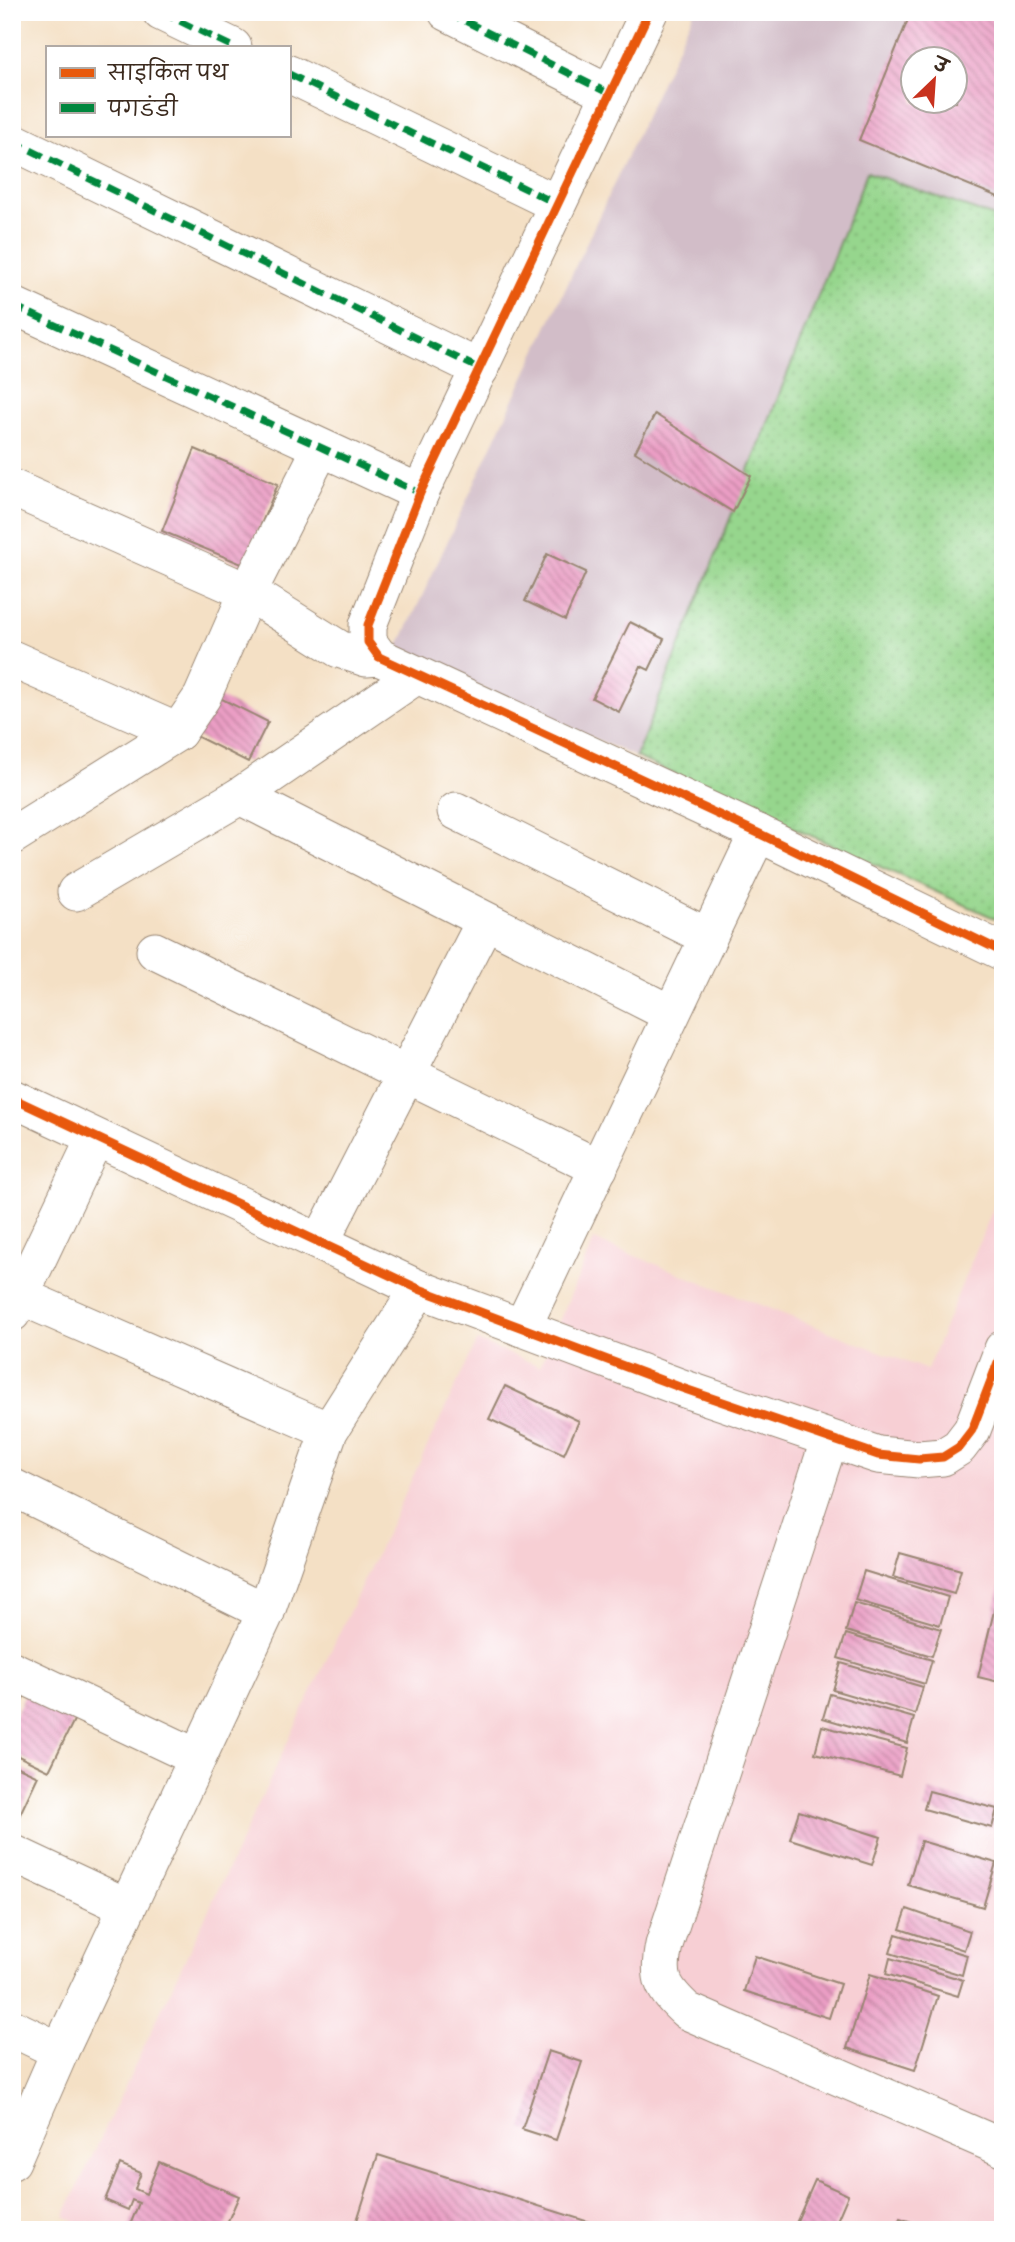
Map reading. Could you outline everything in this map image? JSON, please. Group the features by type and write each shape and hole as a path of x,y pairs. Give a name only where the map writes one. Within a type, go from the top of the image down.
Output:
{"street":[{"path":"161,12 231,46"},
{"path":"447,12 610,94"},
{"path":"649,12 420,494 368,625 368,642 379,657 758,833 1003,952"},
{"path":"290,74 557,204"},
{"path":"12,141 480,369"},
{"path":"12,305 420,494"},
{"path":"12,836 178,732 202,697 248,592 321,448"},
{"path":"12,488 248,592 322,641 366,658 379,657"},
{"path":"12,659 178,732"},
{"path":"76,892 240,796 417,675"},
{"path":"240,796 671,1014"},
{"path":"456,811 708,937"},
{"path":"522,1328 758,833"},
{"path":"321,1241 485,921"},
{"path":"155,951 599,1168"},
{"path":"12,1098 419,1289 829,1441 878,1455 919,1459 943,1457 959,1447 972,1430 1003,1349"},
{"path":"95,1138 16,1304 329,1431"},
{"path":"12,2161 19,2125 60,2051 266,1612 329,1431 419,1289"},
{"path":"829,1441 664,1945 659,1969 667,1993 687,2011 1003,2148"},
{"path":"12,1487 266,1612"},
{"path":"12,1670 196,1757"},
{"path":"12,1853 127,1907"},
{"path":"12,2028 60,2051"}],"shaded area":[{"path":"694,12 1003,12 1003,220 867,173 636,757 397,650"},
{"path":"1003,1184 1003,2230 92,2230 64,2216 477,1341 540,1366 594,1240 927,1370"}],"green space":[{"path":"867,172 1003,220 1003,922 636,757"}],"building":[{"path":"911,12 1003,12 1003,199 859,140"},
{"path":"655,414 751,476 733,512 635,452"},
{"path":"195,449 278,484 244,565 162,531"},
{"path":"547,554 586,572 565,620 525,601"},
{"path":"630,622 664,639 649,670 641,666 619,712 592,698"},
{"path":"216,696 268,722 248,762 196,736"},
{"path":"505,1386 579,1421 564,1454 489,1419"},
{"path":"900,1553 961,1570 954,1594 893,1577"},
{"path":"864,1571 948,1597 940,1625 855,1600"},
{"path":"1003,1578 1003,1683 978,1677"},
{"path":"854,1603 941,1629 932,1656 846,1631"},
{"path":"846,1634 932,1660 925,1684 838,1658"},
{"path":"841,1663 923,1687 915,1714 833,1690"},
{"path":"28,1688 78,1712 49,1771 12,1753 12,1721"},
{"path":"830,1694 914,1718 907,1743 823,1718"},
{"path":"822,1726 907,1748 900,1776 815,1753"},
{"path":"12,1764 38,1776 12,1831"},
{"path":"929,1791 997,1809 992,1828 924,1809"},
{"path":"799,1811 881,1837 872,1865 790,1839"},
{"path":"921,1841 996,1863 983,1907 908,1885"},
{"path":"907,1909 970,1931 964,1950 900,1929"},
{"path":"896,1934 967,1955 962,1975 890,1953"},
{"path":"755,1956 840,1984 829,2018 744,1991"},
{"path":"890,1958 963,1980 958,1996 886,1974"},
{"path":"870,1974 938,1996 915,2070 847,2048"},
{"path":"548,2051 582,2062 556,2140 522,2129"},
{"path":"378,2155 611,2229 354,2230"},
{"path":"159,2162 239,2196 224,2230 128,2230 139,2203 132,2200 128,2210 105,2200 120,2164 141,2173 135,2189 146,2194"},
{"path":"815,2180 848,2195 833,2230 793,2230"},
{"path":"900,2218 931,2229 931,2230 895,2230"}],"marked path":[{"path":"161,12 231,46"},
{"path":"447,12 610,94"},
{"path":"290,74 557,204"},
{"path":"12,141 480,369"},
{"path":"12,305 420,493"}],"cycle path":[{"path":"649,12 420,493 368,625 368,642 379,657 758,833 1003,952"},
{"path":"12,1098 419,1289 682,1388 878,1455 919,1459 943,1457 959,1447 972,1430 1003,1349"}]}
